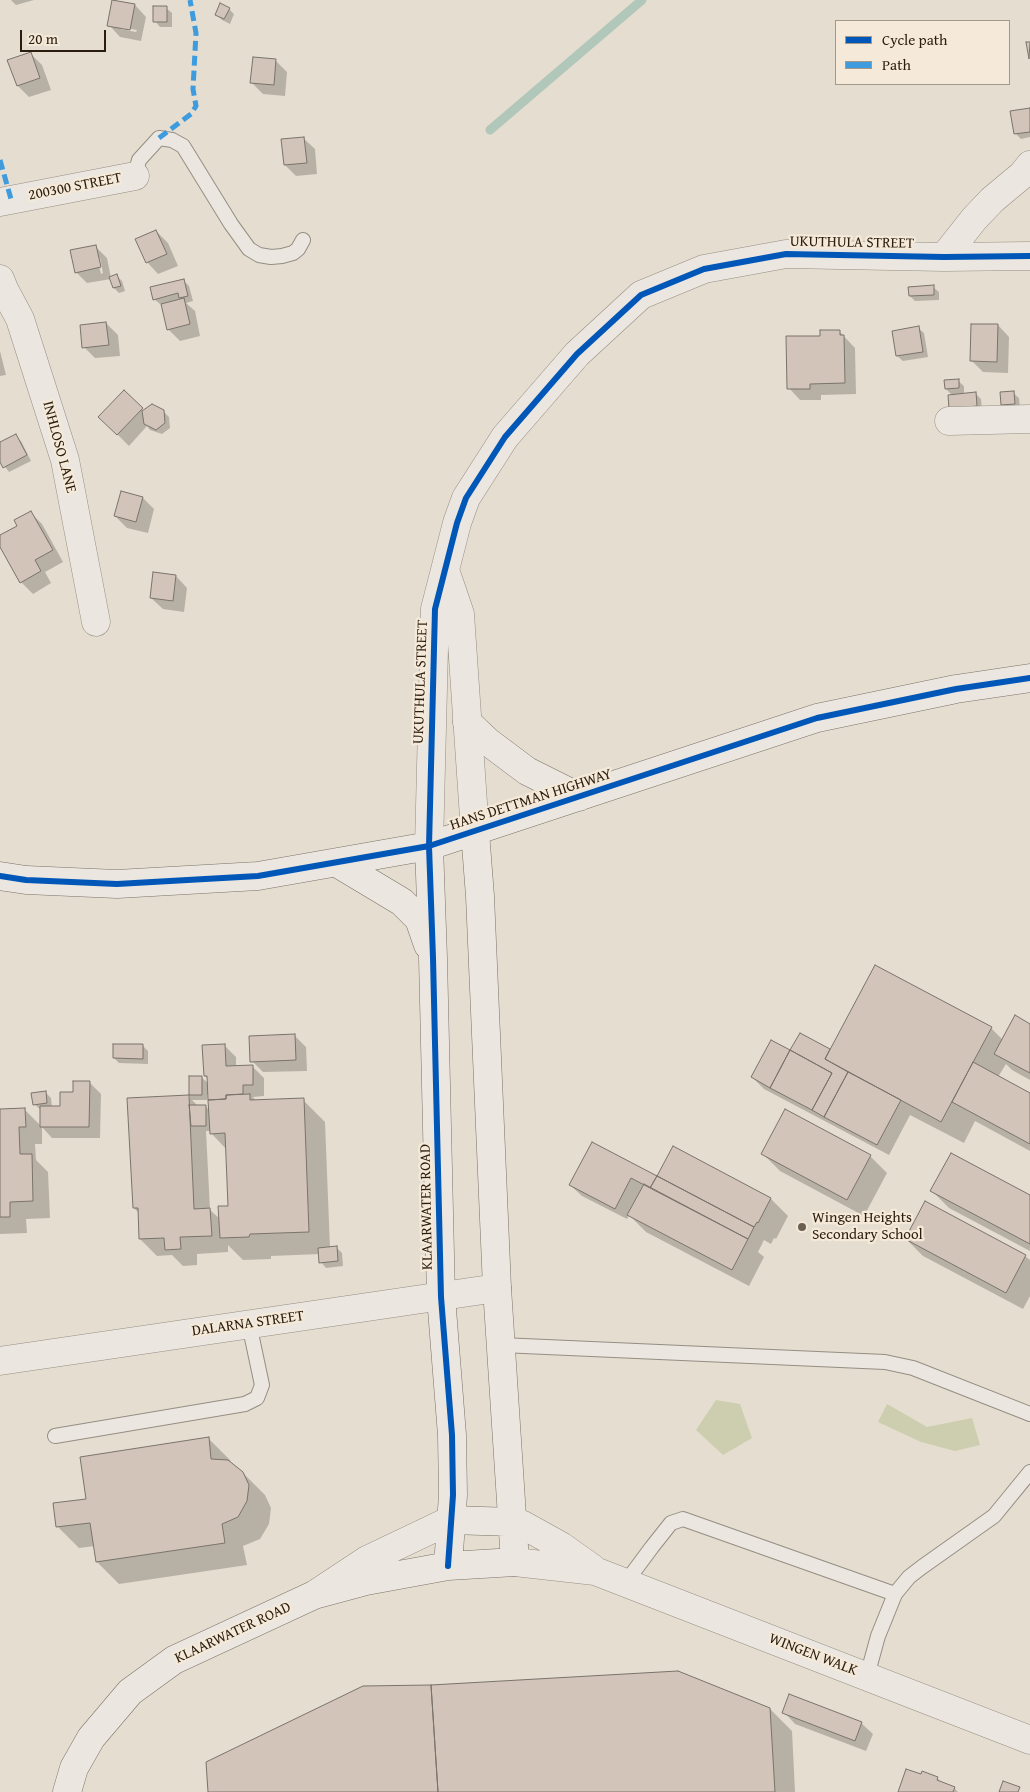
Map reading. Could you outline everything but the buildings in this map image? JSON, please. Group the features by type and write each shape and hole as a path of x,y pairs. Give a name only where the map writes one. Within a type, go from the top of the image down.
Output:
{"street":[{"path":"944,257 974,219 992,200 1022,175 1030,165"},
{"name":"200300 STREET","path":"0,202 135,176"},
{"name":"UKUTHULA STREET","path":"429,846 435,609 457,522 466,498 505,437 577,354 642,295 704,269 786,254 944,257 1030,256"},
{"name":"INHLOSO LANE","path":"0,279 20,319 65,460 96,622"},
{"path":"949,421 1030,420"},
{"path":"445,570 460,614 480,896 497,1288 515,1562"},
{"name":"HANS DETTMAN HIGHWAY","path":"0,876 26,880 118,884 258,876 429,846 817,718 956,688 1030,678"},
{"path":"467,722 487,741 527,771 579,797"},
{"name":"KLAARWATER ROAD","path":"429,846 441,1297 452,1435 453,1495 448,1566"},
{"path":"337,862 389,893 413,912 419,919 433,958"},
{"name":"DALARNA STREET","path":"0,1361 497,1288"},
{"name":"KLAARWATER ROAD","path":"67,1792 74,1768 91,1738 130,1692 174,1660 314,1594 367,1560 451,1520 513,1522"},
{"name":"WINGEN WALK","path":"513,1522 524,1525 561,1546 595,1571"},
{"name":"KLAARWATER ROAD","path":"314,1594 366,1581 448,1566 515,1562"},
{"name":"WINGEN WALK","path":"515,1562 595,1571 1030,1740"}],"lane":[{"name":"200300 STREET","path":"135,176 139,160 158,138 172,140 183,146 230,224 249,249 259,255 282,256 293,253 303,240"},
{"path":"55,1436 246,1404 257,1398 262,1386 249,1324"},
{"path":"501,1345 885,1362 912,1368 1030,1414"},
{"path":"867,1676 878,1636 895,1594 909,1577 994,1516 1030,1472"},
{"path":"626,1582 652,1546 671,1524 683,1519 895,1594"}],"green space":[{"path":"716,1400 740,1404 752,1438 723,1455 696,1430"},
{"path":"887,1404 927,1427 972,1418 980,1445 955,1451 921,1442 878,1422"}],"waterway":[{"path":"490,130 642,0"}],"marked path":[{"path":"159,138 191,114 196,106 193,89 196,33 190,0"},
{"path":"0,160 11,199"}],"cycle path":[{"path":"448,1566 453,1495 452,1435 441,1297 429,846 435,609 457,523 466,498 505,437 577,354 641,295 704,269 786,254 944,257 1030,256"},
{"path":"0,876 26,880 117,884 258,876 429,846 817,718 956,689 1030,678"}],"place":[{"name":"Wingen Heights Secondary School","path":"802,1227"}]}
